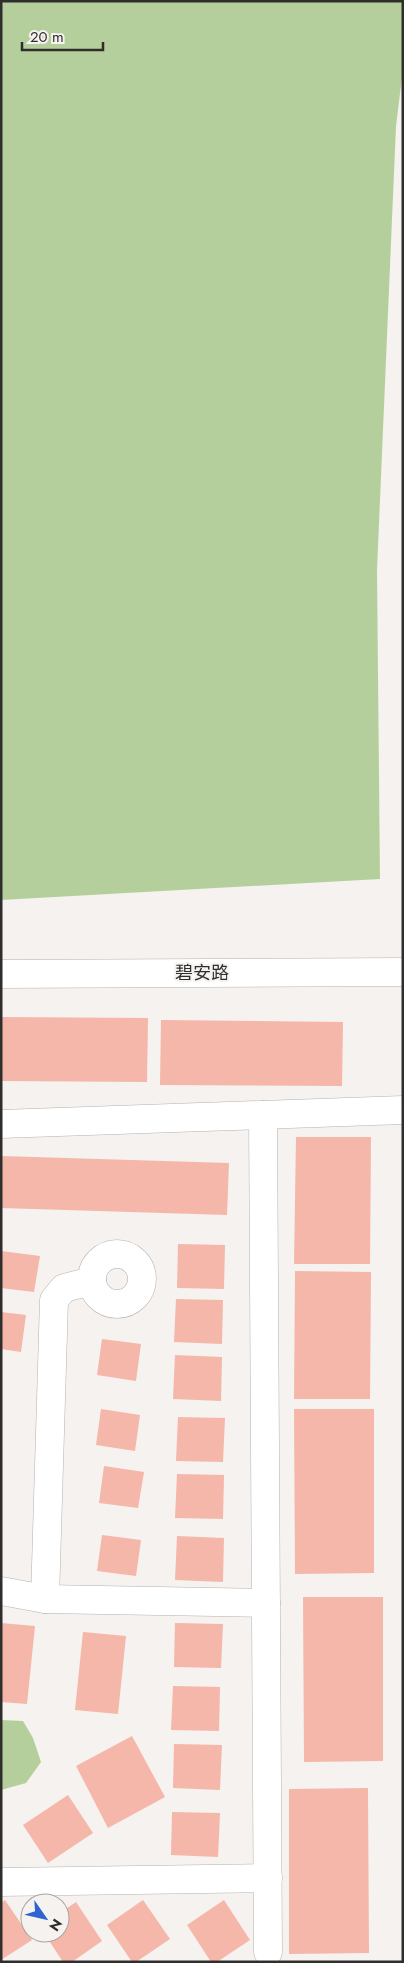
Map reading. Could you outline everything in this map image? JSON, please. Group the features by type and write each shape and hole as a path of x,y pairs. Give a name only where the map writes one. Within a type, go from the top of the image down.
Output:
{"street":[{"name":"碧安路","path":"1,974 403,972"},
{"path":"1,1124 403,1110"},
{"path":"263,1115 268,1952"},
{"path":"45,1599 54,1300 64,1288 92,1281"},
{"path":"1,1591 45,1599 266,1603"},
{"path":"1,1882 268,1878"}],"shaded area":[{"path":"1,1 403,1 403,69 396,126 377,570 380,879 1,900"},
{"path":"1,1720 23,1721 33,1738 41,1762 26,1783 1,1790"}],"building":[{"path":"1,1017 148,1018 147,1082 1,1081"},
{"path":"161,1020 343,1022 342,1086 160,1085"},
{"path":"296,1137 371,1137 370,1264 294,1264"},
{"path":"1,1156 229,1163 227,1215 1,1208"},
{"path":"178,1244 225,1245 224,1289 177,1288"},
{"path":"1,1251 40,1256 34,1292 1,1288"},
{"path":"295,1271 371,1272 370,1399 294,1399"},
{"path":"176,1299 223,1300 222,1344 174,1342"},
{"path":"1,1312 26,1315 21,1352 1,1349"},
{"path":"102,1339 141,1344 136,1381 97,1375"},
{"path":"175,1355 222,1357 221,1401 173,1399"},
{"path":"101,1409 140,1415 135,1451 96,1445"},
{"path":"294,1409 374,1409 374,1573 295,1574"},
{"path":"178,1417 225,1418 223,1462 176,1461"},
{"path":"104,1466 144,1472 138,1508 99,1503"},
{"path":"177,1474 224,1475 223,1519 175,1518"},
{"path":"102,1535 141,1540 136,1576 97,1571"},
{"path":"177,1536 224,1538 223,1582 175,1580"},
{"path":"303,1597 383,1597 383,1761 304,1762"},
{"path":"1,1623 35,1626 27,1704 1,1702"},
{"path":"175,1623 223,1624 221,1668 174,1667"},
{"path":"83,1632 126,1636 118,1714 75,1710"},
{"path":"173,1686 220,1687 219,1731 171,1730"},
{"path":"132,1736 165,1797 108,1828 76,1766"},
{"path":"174,1744 222,1745 220,1790 173,1788"},
{"path":"368,1788 369,1953 289,1954 289,1789"},
{"path":"68,1795 93,1833 48,1863 23,1825"},
{"path":"172,1812 220,1813 218,1857 171,1855"},
{"path":"5,1900 20,1922 20,1943 27,1943 1,1960 1,1903"},
{"path":"143,1900 170,1939 136,1962 132,1962 107,1925"},
{"path":"224,1900 250,1940 217,1962 211,1962 187,1925"},
{"path":"76,1902 102,1941 72,1962 63,1962 51,1943 70,1943 70,1906"}]}
